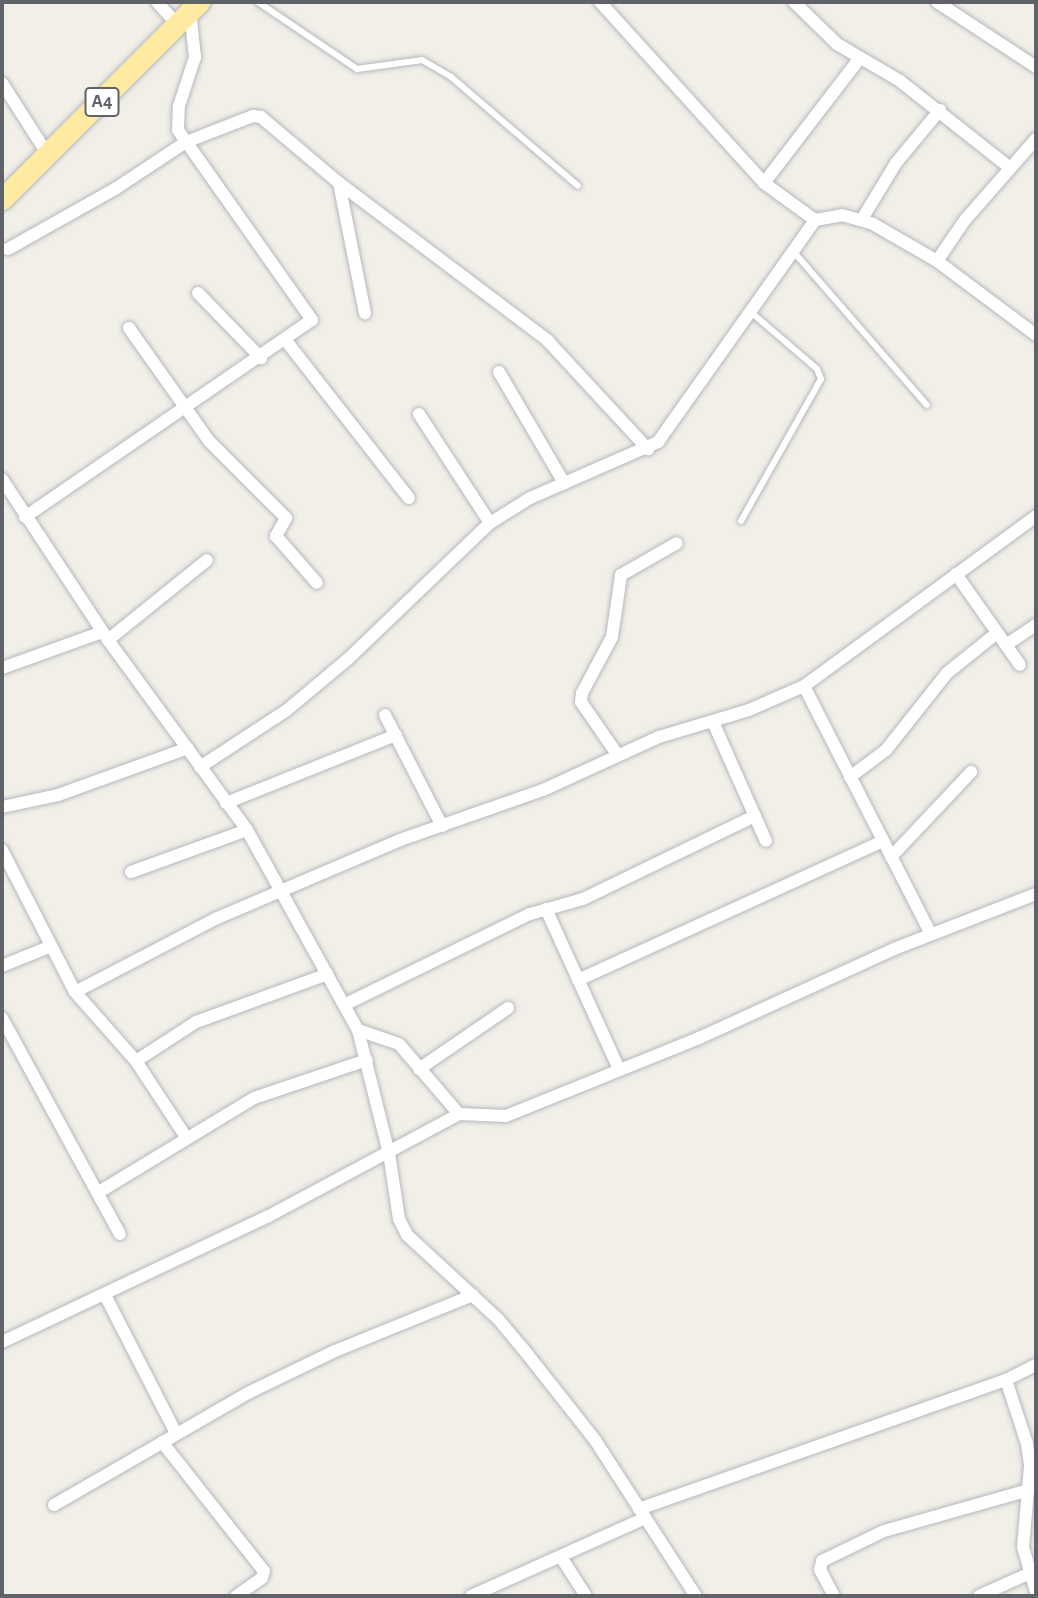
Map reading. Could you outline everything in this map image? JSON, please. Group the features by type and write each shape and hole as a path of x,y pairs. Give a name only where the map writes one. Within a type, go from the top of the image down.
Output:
{"highway":[{"name":"A4","path":"2,199 192,8"}],"street":[{"path":"25,517 309,326 310,311 186,142 176,119 195,57 192,8 158,2"},
{"path":"600,2 764,183 815,220"},
{"path":"794,2 859,59 940,110 1010,168"},
{"path":"937,2 1036,67"},
{"path":"764,183 859,59"},
{"path":"2,83 48,155"},
{"path":"862,219 896,163 940,110"},
{"path":"8,249 115,189 186,142 253,116 261,117 339,183 547,340 648,449"},
{"path":"937,261 965,220 1036,139"},
{"path":"339,183 365,313"},
{"path":"200,767 287,710 348,659 490,523 564,483 648,449 658,442 815,220 842,215 862,219 937,261 1036,335"},
{"path":"198,293 261,358"},
{"path":"129,328 184,410 286,517 276,537 317,583"},
{"path":"286,342 409,498"},
{"path":"499,372 564,483"},
{"path":"419,414 490,523"},
{"path":"2,479 105,636 247,830 328,974 358,1030 389,1153 400,1219 407,1235 498,1319 587,1430 696,1596"},
{"path":"75,992 215,919 281,891 442,826 543,789 617,754 713,722 804,686 1036,516"},
{"path":"617,754 581,702 582,693 612,637 621,575 677,543"},
{"path":"2,668 105,636 207,560"},
{"path":"956,574 1020,665"},
{"path":"1006,645 1036,625"},
{"path":"850,777 887,750 947,673 997,633"},
{"path":"804,686 931,934"},
{"path":"385,715 442,826"},
{"path":"713,722 766,841"},
{"path":"226,803 396,735"},
{"path":"2,807 58,795 188,748"},
{"path":"891,857 971,772"},
{"path":"344,1005 546,909 583,898 755,816"},
{"path":"131,872 247,830"},
{"path":"578,980 883,841"},
{"path":"2,850 49,947 75,992 136,1061 186,1137"},
{"path":"2,1342 105,1295 389,1153 459,1114 506,1116 931,934 1036,894"},
{"path":"546,909 619,1069"},
{"path":"2,966 49,947"},
{"path":"136,1061 203,1019 328,974"},
{"path":"419,1069 508,1008"},
{"path":"2,1018 120,1234"},
{"path":"358,1030 396,1042 459,1114"},
{"path":"99,1192 254,1098 367,1060"},
{"path":"105,1295 176,1433"},
{"path":"54,1505 176,1433 335,1351 473,1295"},
{"path":"471,1596 561,1557 642,1514 1006,1380 1036,1366"},
{"path":"1006,1380 1027,1444 1028,1489 1023,1547 1028,1574 1036,1592"},
{"path":"162,1442 264,1571 262,1578 236,1596"},
{"path":"834,1596 820,1570 822,1561 884,1531 1028,1489"},
{"path":"561,1557 586,1596"},
{"path":"979,1596 1028,1574"}],"lane":[{"path":"258,2 357,69 422,60 451,77 578,186"},
{"path":"793,250 927,405"},
{"path":"741,521 821,379 817,369 751,312"}]}
